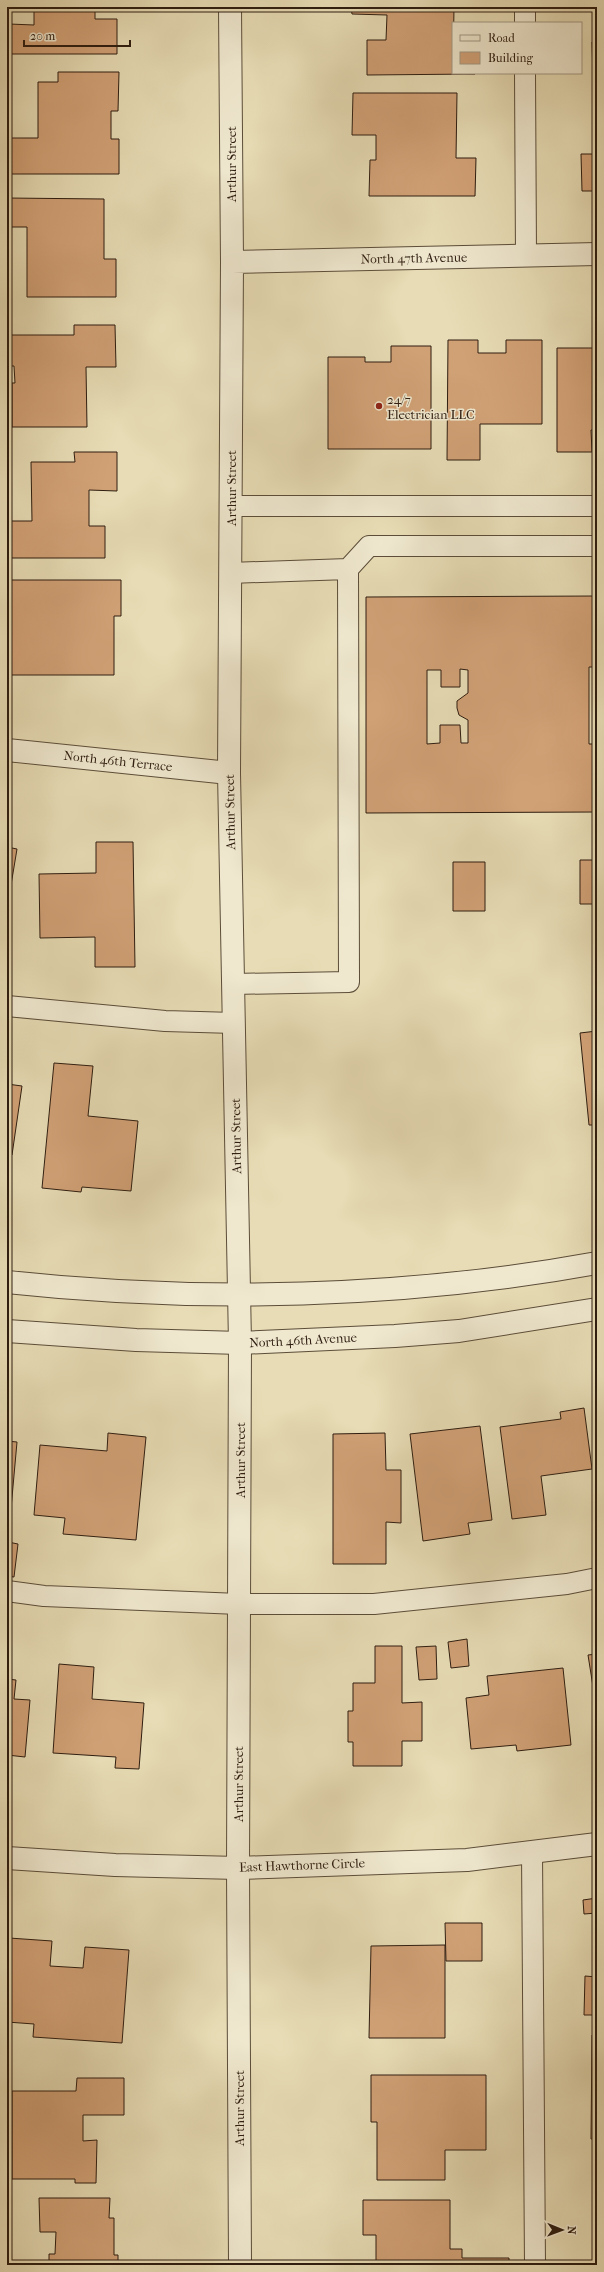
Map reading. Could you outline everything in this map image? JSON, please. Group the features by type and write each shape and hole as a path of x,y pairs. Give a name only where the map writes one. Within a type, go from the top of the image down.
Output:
{"street":[{"name":"Arthur Street","path":"230,7 232,262 229,773 240,1295 238,1868 240,2265"},
{"name":"North 47th Avenue","path":"232,262 597,254"},
{"name":"North 46th Terrace","path":"7,750 229,773"},
{"path":"7,1282 55,1287 240,1295 309,1293 434,1284 597,1263"},
{"name":"North 46th Avenue","path":"7,1331 136,1340 240,1343 395,1336 459,1330 597,1309"},
{"name":"East Hawthorne Circle","path":"7,1858 115,1865 238,1868 467,1860 597,1844"}],"lane":[{"path":"525,7 525,22"},
{"path":"525,74 526,256"},
{"path":"230,506 597,506"},
{"path":"233,984 349,982 348,569 369,546 597,546"},
{"path":"230,573 348,569"},
{"path":"7,1006 149,1019 234,1023"},
{"path":"7,1591 44,1596 239,1604 374,1604 567,1584 597,1578"},
{"path":"532,1852 535,2265"}],"building":[{"path":"34,7 95,7 95,19 117,19 117,54 7,54 7,20 9,20 9,24 34,25"},
{"path":"351,7 454,7 454,22 452,22 452,74 475,74 367,75 367,40 386,40 387,15 352,14"},
{"path":"592,42 597,42 597,75 593,75"},
{"path":"58,72 119,72 118,111 111,111 111,139 119,139 119,174 10,174 10,138 38,138 38,82 58,82"},
{"path":"353,93 457,93 456,158 476,158 475,196 369,196 370,160 376,160 376,135 352,135"},
{"path":"581,154 597,154 597,191 582,191"},
{"path":"7,198 104,199 104,259 116,259 116,297 27,297 27,227 7,227"},
{"path":"74,325 115,325 116,367 86,367 87,427 12,427 12,383 15,383 14,366 7,366 7,335 74,335"},
{"path":"448,340 478,340 478,353 506,353 506,340 542,340 542,424 480,424 480,460 447,460"},
{"name":"24/7 Electrician LLC","path":"391,346 431,346 431,449 328,449 328,357 365,357 365,362 391,362"},
{"path":"557,348 597,348 597,430 591,430 592,452 557,452"},
{"path":"74,452 117,452 117,491 89,490 89,526 105,526 105,558 9,558 9,521 32,521 31,462 75,462"},
{"path":"7,580 121,580 121,616 114,616 114,675 7,675"},
{"path":"597,596 597,667 589,667 589,744 597,744 597,812 366,813 366,597","holes":["460,669 468,670 468,693 457,701 459,715 468,720 468,743 461,743 460,725 440,725 440,743 427,744 427,670 441,670 441,687 460,687"]},
{"path":"96,842 133,842 135,967 95,967 95,937 40,938 39,874 96,873"},
{"path":"7,847 17,849 7,909"},
{"path":"580,860 597,860 597,904 580,904"},
{"path":"453,862 485,862 485,911 453,911"},
{"path":"597,1031 597,1125 589,1125 580,1033"},
{"path":"54,1063 93,1066 88,1116 138,1121 131,1191 82,1187 81,1192 42,1188"},
{"path":"7,1084 22,1086 12,1155 7,1155"},
{"path":"584,1408 592,1469 541,1476 546,1515 512,1519 500,1427 561,1419 560,1412"},
{"path":"480,1426 492,1520 468,1523 470,1534 423,1541 410,1434"},
{"path":"108,1433 146,1437 136,1540 63,1534 65,1518 34,1515 40,1445 107,1451"},
{"path":"385,1433 386,1470 401,1470 401,1523 386,1522 386,1564 333,1564 333,1434"},
{"path":"7,1441 17,1442 8,1542 18,1544 14,1577 7,1576"},
{"path":"467,1639 469,1666 451,1668 448,1642"},
{"path":"375,1646 402,1646 402,1703 422,1702 422,1741 402,1741 402,1766 353,1766 353,1742 348,1742 348,1711 353,1711 353,1683 375,1683"},
{"path":"436,1646 437,1679 419,1680 416,1647"},
{"path":"597,1654 597,1712 588,1655"},
{"path":"59,1664 94,1667 92,1699 144,1703 139,1769 115,1768 116,1757 53,1753"},
{"path":"563,1668 571,1745 517,1751 516,1745 471,1749 466,1698 489,1695 487,1676"},
{"path":"7,1679 16,1680 14,1699 30,1700 25,1757 7,1755"},
{"path":"597,1898 597,1913 584,1914 583,1900"},
{"path":"445,1923 482,1923 482,1961 446,1961"},
{"path":"9,1938 52,1941 50,1966 83,1968 85,1947 129,1950 122,2043 33,2037 34,2024 7,2022"},
{"path":"445,1945 445,2038 369,2038 371,1946"},
{"path":"585,1976 597,1977 597,2015 584,2015"},
{"path":"592,2035 597,2035 597,2139 591,2139"},
{"path":"371,2075 486,2075 486,2150 445,2150 445,2180 377,2180 377,2122 371,2122"},
{"path":"77,2078 124,2078 124,2115 83,2115 83,2141 97,2140 96,2183 75,2183 75,2179 12,2179 12,2091 76,2091"},
{"path":"39,2198 110,2198 109,2218 114,2218 114,2255 118,2255 118,2265 34,2265 34,2263 49,2263 49,2254 55,2254 56,2232 40,2232"},
{"path":"363,2200 450,2200 450,2249 462,2249 462,2258 509,2258 509,2265 376,2265 376,2235 363,2235"}],"place":[{"name":"24/7 Electrician LLC","path":"379,406"}]}
